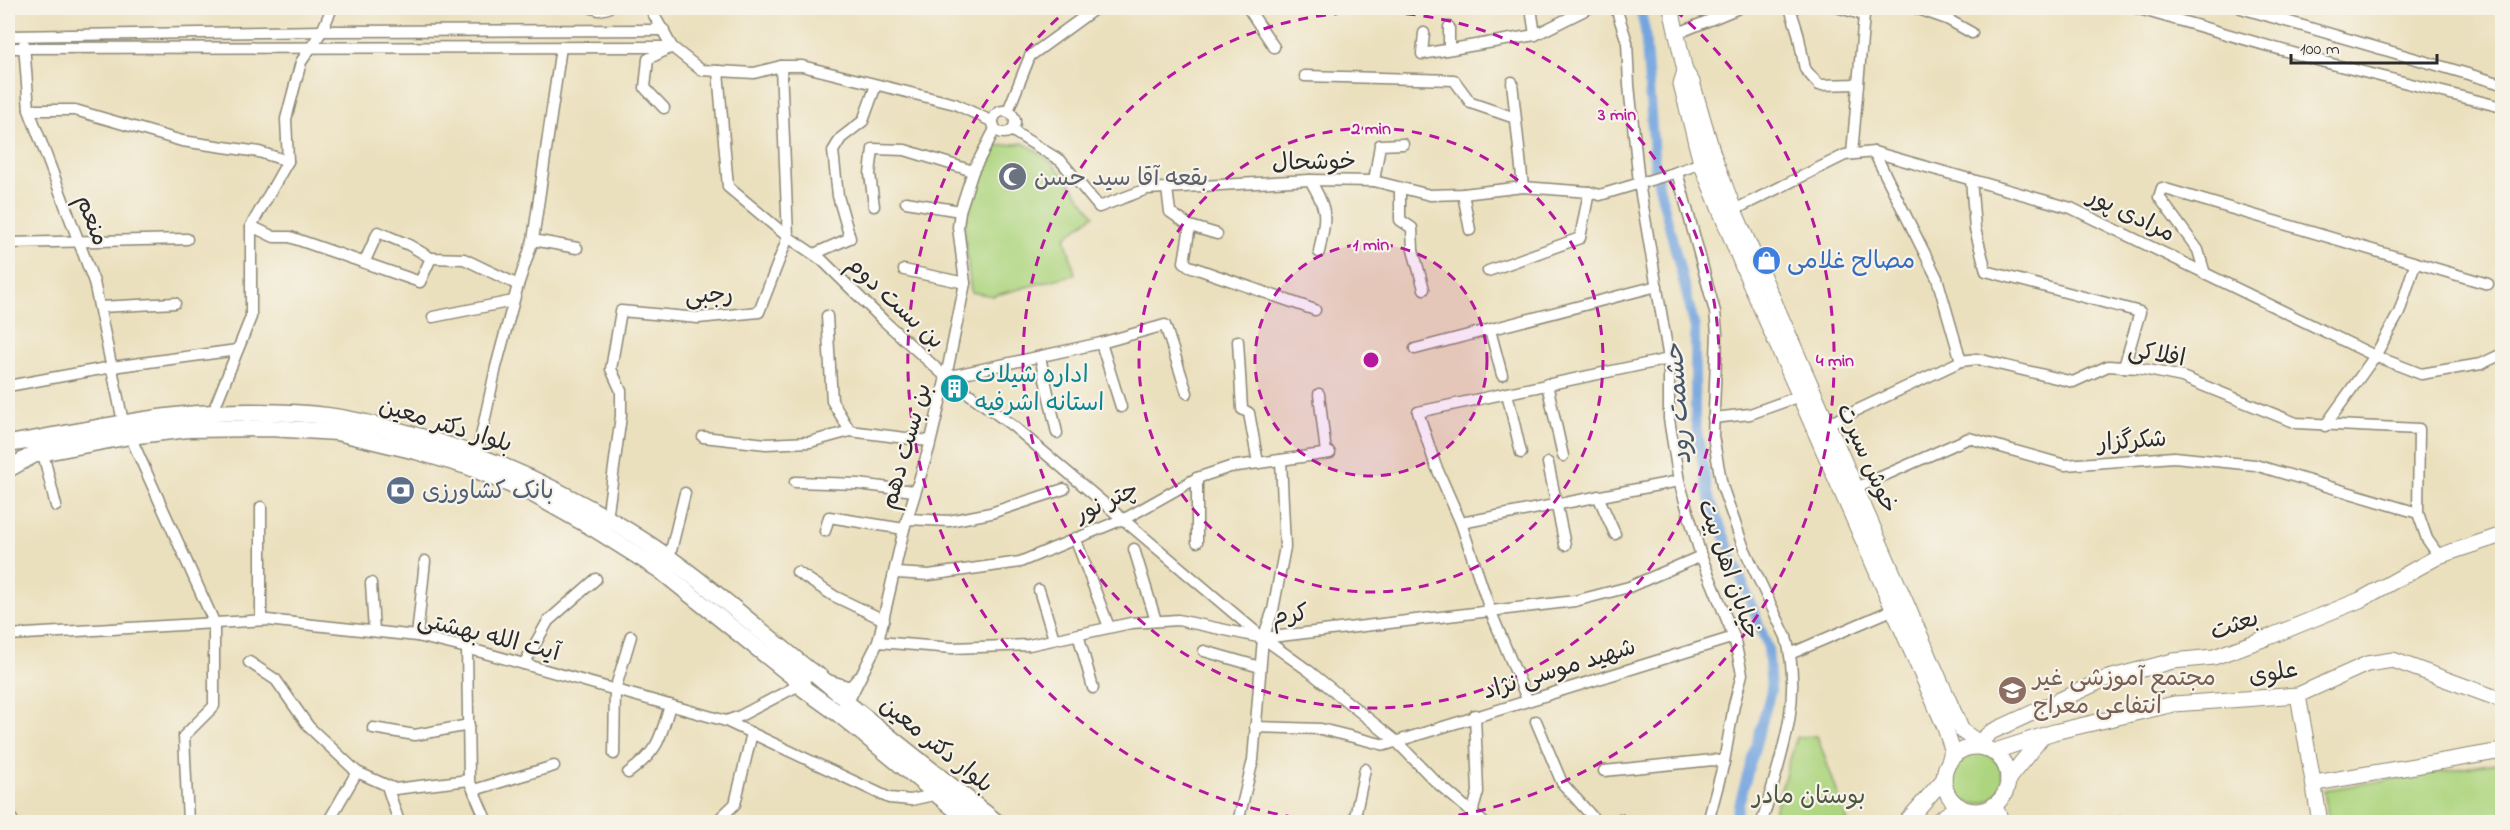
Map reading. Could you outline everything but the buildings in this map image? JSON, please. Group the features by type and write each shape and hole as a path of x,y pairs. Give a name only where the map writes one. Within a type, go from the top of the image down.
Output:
{"main road":[{"name":"خوش سیرت","path":"1671,8 1685,71 1692,82 1713,154 1734,210 1856,488 1930,676 1951,741 1952,749 1948,763"},
{"name":"خوش سیرت","path":"1685,71 1682,84 1701,163 1743,267 1892,610 1962,731 1986,748"},
{"name":"بلوار دکتر معین","path":"8,444 126,429 214,413 256,412 339,418 420,437 477,455 539,481 607,519 669,558 808,679"},
{"name":"بلوار دکتر معین","path":"8,469 35,454 126,429 270,428 337,432 416,451 467,466 532,494 595,529 660,570 808,679"},
{"name":"بعثت","path":"1986,748 1991,732 2105,679 2173,661 2214,657 2360,600 2439,556 2502,535"},
{"name":"علوی","path":"1986,748 2174,704 2298,695 2367,664 2393,660 2502,700"},
{"path":"808,679 845,706"},
{"path":"2298,695 2320,822"},
{"name":"بلوار دکتر معین","path":"845,706 971,822"},
{"name":"بلوار دکتر معین","path":"845,706 996,822"},
{"path":"1944,779 1948,795 1959,806 1980,817 2003,795 2008,779 2048,735 2046,706"},
{"path":"1906,822 1944,779 1948,763 1960,751 1968,748 1986,748 2004,763 2008,779"},
{"path":"2315,783 2502,751"},
{"path":"1994,805 2002,822"},
{"path":"1936,822 1959,806"}],"street":[{"path":"214,413 251,317 251,226 288,161 286,119 301,62 322,31 332,8"},
{"path":"592,8 599,10 608,8"},
{"path":"650,8 672,47 701,70 754,73 781,66 802,66 955,104 994,125 1003,133 1011,130 1015,119 1008,111"},
{"path":"1008,111 1030,56 1096,8"},
{"path":"1248,8 1274,47"},
{"path":"1531,8 1535,35"},
{"path":"1424,33 1422,54 1535,35 1588,8"},
{"name":"خیابان اهل بیت","path":"1616,8 1627,42 1629,85 1669,359 1669,419 1679,481 1701,556 1734,637 1742,674 1724,762 1708,822"},
{"path":"1676,34 1739,8"},
{"path":"1790,8 1805,69 1819,85 1857,84"},
{"path":"1840,8 1865,11 1852,154"},
{"path":"1916,8 1947,19 1972,33"},
{"path":"2136,8 2324,62 2502,107"},
{"path":"2241,8 2502,84"},
{"path":"1449,27 1449,49"},
{"path":"8,36 322,31 664,30"},
{"name":"منعم","path":"22,36 29,110 94,282 126,429 214,622"},
{"path":"477,455 496,366 513,301 533,240 561,47"},
{"path":"8,48 672,47"},
{"path":"664,108 645,88 648,59 672,47"},
{"name":"رجبی","path":"607,519 621,416 621,390 611,369 621,311 698,318 759,312 788,237 781,66"},
{"name":"بن بست دوم","path":"718,71 728,187 788,237 814,254 946,377 1012,426 1263,638 1310,671 1396,741 1473,818 1484,822"},
{"path":"1305,76 1454,80 1471,104 1515,118"},
{"path":"1512,82 1523,187"},
{"path":"814,254 850,238 838,196 832,151 841,138 863,122 876,84"},
{"path":"29,110 75,110 182,141 259,152 288,161"},
{"path":"994,125 997,113 1008,111"},
{"name":"بن بست دهم","path":"845,706 865,671 878,642 884,620 905,524 946,377 965,283 958,227 960,211 973,171 994,125"},
{"name":"خوشحال","path":"1011,130 1061,161 1099,207 1147,189 1310,180 1374,181 1430,195 1463,194 1523,187 1589,192 1600,195 1701,163"},
{"path":"1374,181 1380,145 1402,144"},
{"path":"874,206 870,174 873,149 905,150 973,171"},
{"path":"1874,152 1937,278 1961,361"},
{"name":"مرادی پور","path":"1734,210 1845,155 1874,152 2071,208 2375,356 2421,374 2481,364 2502,354"},
{"path":"1675,173 1715,312 1717,344 1713,436 1722,486 1743,546 1786,637 1790,654 1792,691 1789,726 1762,822"},
{"path":"1971,179 1976,230 1986,271 2140,312 2124,367"},
{"path":"1310,180 1323,202 1325,213 1319,252"},
{"path":"2205,274 2198,250 2159,197 2162,188 2488,284"},
{"path":"1167,189 1170,212 1190,226 1217,234"},
{"path":"1400,189 1400,220 1412,228 1413,250 1424,290"},
{"path":"1488,272 1580,238 1589,192"},
{"path":"1463,194 1470,230"},
{"path":"906,202 960,211"},
{"path":"251,226 274,237 290,237 365,261 420,282 432,258"},
{"path":"1190,226 1184,262 1189,266 1315,310"},
{"path":"365,261 378,232 432,258 464,259 518,285"},
{"path":"9,243 187,239"},
{"path":"533,240 577,248"},
{"path":"2325,426 2375,356 2398,314 2415,264"},
{"path":"904,270 965,283"},
{"path":"1415,349 1657,286"},
{"path":"433,317 513,301"},
{"path":"100,307 175,303"},
{"path":"827,316 832,401 850,432"},
{"path":"946,377 1101,343 1165,325 1187,393"},
{"path":"1490,330 1502,375"},
{"path":"1239,341 1242,409 1249,413 1258,463"},
{"path":"1101,343 1121,406"},
{"path":"8,386 112,367 237,350"},
{"path":"1040,357 1057,433"},
{"path":"1527,699 1490,610 1461,523 1435,464 1418,412 1669,359"},
{"name":"افلاکی","path":"1828,424 1961,361 1977,359 2073,382 2108,366 2138,368 2182,377 2296,423 2419,429 2418,513"},
{"path":"1547,384 1563,456"},
{"path":"1507,393 1521,453"},
{"name":"چتر نور","path":"896,573 929,575 1020,562 1121,520 1197,478 1230,467 1328,453 1319,394"},
{"path":"1713,418 1750,414 1800,396"},
{"path":"703,437 766,444 810,442 850,432 929,441"},
{"name":"شکرگزار","path":"1856,488 1969,438 2065,465 2174,457 2255,465 2418,513"},
{"path":"43,453 56,506"},
{"path":"1238,822 1253,760 1263,638 1274,610 1285,547 1281,460"},
{"path":"1548,463 1565,545"},
{"path":"1197,478 1197,542"},
{"path":"1461,523 1679,481"},
{"path":"795,482 858,484 914,491"},
{"path":"825,531 829,517 905,524 950,521 1030,502 1064,489"},
{"path":"669,558 685,494"},
{"path":"1598,496 1615,534"},
{"path":"261,507 261,620"},
{"path":"2418,513 2427,539 2439,556"},
{"path":"1076,538 1109,627"},
{"path":"1134,549 1156,621"},
{"name":"کرم","path":"878,642 953,648 1029,645 1131,623 1178,620 1263,638 1575,601 1629,587 1701,556"},
{"path":"417,636 424,561"},
{"path":"797,572 834,596 884,620"},
{"path":"524,664 548,621 596,579"},
{"path":"371,583 374,632"},
{"path":"1039,590 1054,639"},
{"path":"1790,654 1892,610"},
{"name":"آیت الله بهشتی","path":"8,635 261,620 417,636 726,721 889,798 911,800 938,794"},
{"path":"188,822 184,736 214,706 214,622"},
{"path":"1078,634 1093,688"},
{"path":"614,754 616,689 631,636"},
{"name":"شهید موسی نژاد","path":"1255,727 1322,729 1385,745 1475,715 1734,637"},
{"path":"467,648 471,785 487,822"},
{"path":"1204,651 1260,667"},
{"path":"249,662 276,680 309,727 357,772 395,789 471,785 554,766"},
{"path":"726,721 738,717 808,679 850,687 865,671"},
{"path":"628,773 649,758 661,738 670,705"},
{"path":"1473,818 1478,792 1475,715"},
{"path":"1536,721 1562,783 1597,822"},
{"path":"373,728 415,735 469,725"},
{"path":"716,822 735,804 752,733"},
{"path":"1604,771 1713,760 1724,762"},
{"path":"1353,822 1365,769"},
{"path":"328,822 357,772"},
{"path":"387,786 399,822"}],"green space":[{"path":"1023,143 1054,165 1094,215 1065,237 1075,274 993,296 971,292 964,229 966,200 984,155 998,146"},
{"name":"بوستان مادر","path":"1817,736 1848,822 1771,822 1797,737"},
{"path":"1971,752 1981,752 1995,759 2002,778 1995,797 1981,804 1971,804 1961,800 1954,793 1950,783 1950,773 1954,763 1961,756"},
{"path":"2502,762 2502,822 2329,822 2324,790"}],"waterway":[{"name":"حشمت رود","path":"1640,8 1645,30 1655,170 1695,328 1695,419 1708,494 1768,648 1771,691 1734,822"}],"place":[{"name":"بقعه آقا سید حسن","path":"1013,177"},
{"name":"مصالح غلامی","path":"1766,260"},
{"name":"اداره شیلات استانه اشرفیه","path":"954,388"},
{"name":"بانک کشاورزی","path":"401,490"},
{"name":"مجتمع آموزشی غیر انتفاعی معراج","path":"2012,691"}]}
